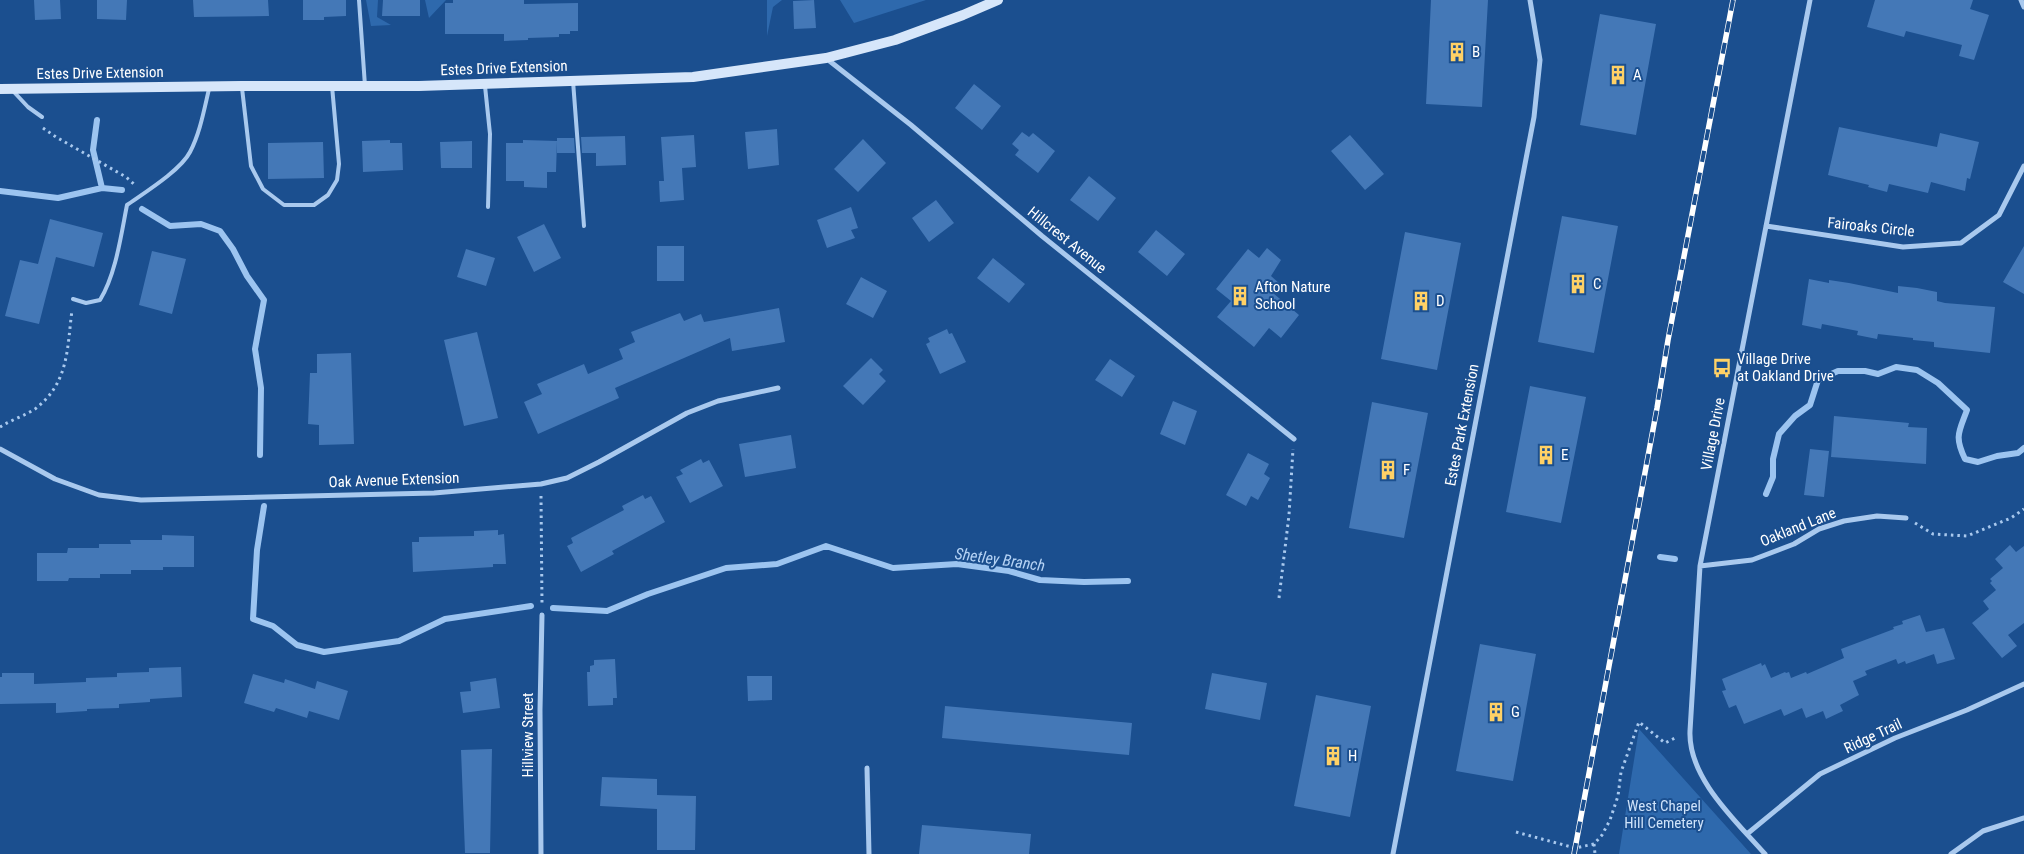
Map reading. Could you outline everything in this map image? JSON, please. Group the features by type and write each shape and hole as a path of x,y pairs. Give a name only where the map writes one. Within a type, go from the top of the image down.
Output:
{"main road":[{"name":"Estes Drive Extension","path":"0,89 484,84 693,77 826,58 895,40 963,16 998,0"}],"street":[{"name":"Estes Park Extension","path":"1393,854 1534,117 1540,60 1530,0"},
{"name":"Village Drive","path":"1765,854 1709,790 1689,746 1700,566 1810,0"},
{"path":"2021,0 2024,7"},
{"name":"Hillcrest Avenue","path":"826,58 911,125 1042,236 1294,438"},
{"name":"Fairoaks Circle","path":"1766,226 1903,247 1961,243 1998,215 2024,166"},
{"name":"Oak Avenue Extension","path":"0,450 55,479 99,495 141,500 434,492 541,484 567,478 687,413 718,401 778,388"},
{"name":"Oakland Lane","path":"1700,566 1752,560 1794,544 1819,529 1844,521 1878,516 1906,518"},
{"name":"Hillview Street","path":"541,854 540,710 542,615"},
{"name":"Ridge Trail","path":"1747,834 1820,774 1895,738 1967,710 2024,684"},
{"path":"867,768 869,854"},
{"path":"1951,854 1983,831 2024,818"}],"lane":[{"path":"359,0 365,86"},
{"path":"573,81 584,226"},
{"path":"484,84 490,134 488,207"},
{"path":"73,299 86,303 100,300 106,290 127,205 171,172 189,154 202,118 210,86"},
{"path":"241,86 251,166 263,189 284,205 314,205 328,195 337,180 339,164 332,86"},
{"path":"12,89 28,107 42,117"}],"path":[{"path":"42,117 43,127 126,177 144,193"},
{"path":"0,427 33,410 50,396 61,378 67,354 73,299"},
{"path":"1279,598 1289,515 1294,438"},
{"path":"541,484 542,615"},
{"path":"1906,518 1933,534 1967,536 2011,518 2024,509"},
{"path":"1516,832 1575,848 1594,844 1602,835 1610,820 1618,796 1621,772 1639,722 1665,742 1690,731"},
{"path":"1594,844 1596,854"}],"green space":[{"path":"366,0 378,0 377,17 391,25 371,26"},
{"path":"425,0 446,0 429,18"},
{"path":"767,0 782,0 773,7 767,36"},
{"path":"840,0 926,0 854,23"},
{"name":"West Chapel Hill Cemetery","path":"1639,729 1751,854 1619,854"}],"building":[{"path":"34,0 60,0 61,19 35,20"},
{"path":"97,0 127,0 126,20 97,19"},
{"path":"193,0 268,0 269,16 194,17"},
{"path":"303,0 346,0 346,16 324,17 324,20 303,20"},
{"path":"383,0 420,0 420,16 382,16"},
{"path":"453,0 524,0 524,4 578,3 578,31 570,31 570,34 559,34 559,37 504,41 504,34 445,34 445,3 453,3"},
{"path":"814,0 816,28 794,29 793,1"},
{"name":"B","path":"1431,0 1488,0 1482,107 1426,104"},
{"path":"1875,0 1973,0 1970,9 1989,15 1974,60 1959,56 1962,45 1906,31 1904,37 1867,27"},
{"name":"A","path":"1600,14 1656,24 1636,135 1580,125"},
{"path":"974,84 1001,106 982,130 955,108"},
{"path":"1839,127 1937,147 1940,133 1979,142 1970,179 1967,178 1965,191 1931,182 1928,193 1889,184 1887,192 1868,187 1869,185 1828,175"},
{"path":"777,129 779,165 748,169 745,132"},
{"path":"1022,132 1029,137 1033,133 1055,151 1038,173 1015,155 1019,150 1012,144"},
{"path":"694,135 696,167 682,168 684,200 660,202 659,181 664,181 661,137"},
{"path":"1350,135 1384,174 1365,190 1331,151"},
{"path":"625,136 626,165 596,166 596,153 582,153 581,137"},
{"path":"557,138 574,138 575,153 557,153"},
{"path":"863,139 886,163 858,192 834,169"},
{"path":"390,140 390,143 402,143 403,170 363,172 362,141"},
{"path":"523,140 557,141 556,172 547,172 547,188 524,187 524,181 506,181 506,143 523,143"},
{"path":"472,141 472,168 441,168 440,142"},
{"path":"323,142 324,178 268,179 268,143"},
{"path":"1089,176 1116,198 1098,221 1070,200"},
{"path":"936,200 954,223 929,242 912,218"},
{"path":"851,207 858,228 851,230 855,238 827,248 817,220"},
{"name":"C","path":"1562,216 1618,226 1594,353 1538,342"},
{"path":"50,219 103,233 94,267 56,257 39,324 5,316 20,260 38,264"},
{"path":"544,224 561,258 534,272 517,237"},
{"path":"1156,230 1185,254 1167,276 1138,252"},
{"name":"D","path":"1405,232 1461,243 1437,370 1381,359"},
{"path":"657,246 684,246 684,281 657,281"},
{"path":"2024,246 2024,294 2003,282"},
{"name":"Afton Nature School","path":"1267,248 1281,260 1271,276 1280,284 1273,293 1299,315 1281,338 1269,328 1254,347 1217,317 1231,301 1216,289 1248,249 1259,258"},
{"path":"466,249 495,258 486,286 457,277"},
{"path":"152,251 186,259 172,314 139,305"},
{"path":"993,258 1025,284 1009,303 977,278"},
{"path":"861,277 887,291 873,318 846,304"},
{"path":"1809,279 1829,283 1829,280 1849,283 1898,293 1898,286 1917,288 1937,292 1937,301 1945,303 1995,307 1990,353 1934,347 1934,342 1913,340 1913,338 1878,334 1877,339 1857,335 1858,331 1822,324 1821,329 1802,325"},
{"path":"779,308 785,342 732,351 730,338 615,388 619,398 538,434 524,402 542,394 537,384 584,364 588,374 623,359 619,349 635,342 631,332 680,313 684,321 701,314 704,322"},
{"path":"947,329 949,334 952,333 966,362 940,374 926,344 930,342 928,338"},
{"path":"477,332 498,418 464,426 444,340"},
{"path":"351,353 354,444 319,445 319,425 308,424 310,373 317,373 317,354"},
{"path":"871,358 883,370 879,374 886,381 863,405 843,386"},
{"path":"1110,359 1135,376 1122,397 1095,380"},
{"name":"E","path":"1530,386 1586,397 1561,523 1506,512"},
{"path":"1173,401 1197,411 1185,445 1160,434"},
{"name":"F","path":"1372,402 1428,413 1404,538 1349,528"},
{"path":"1834,416 1909,423 1908,427 1927,428 1926,464 1831,457"},
{"path":"791,435 796,468 745,477 739,444"},
{"path":"1810,449 1829,451 1824,497 1804,495"},
{"path":"1248,453 1269,464 1264,474 1270,478 1258,500 1251,496 1246,506 1226,495"},
{"path":"701,459 703,463 709,460 723,486 690,503 676,477 683,474 680,470"},
{"path":"643,495 645,499 651,496 665,522 612,551 614,554 581,572 567,546 573,543 571,538 624,510 622,506"},
{"path":"498,530 498,535 504,534 506,564 493,564 493,567 413,572 412,542 419,542 419,537 474,536 474,531"},
{"path":"162,535 194,536 194,567 163,567 163,570 131,570 131,574 100,574 100,578 69,578 68,581 37,581 37,553 67,553 68,548 99,548 99,544 131,544 130,540 162,540"},
{"path":"2010,545 2016,552 2024,546 2024,623 2008,635 2017,646 2002,658 1972,623 1989,609 1983,601 1996,590 1990,583 1992,581 1990,579 2003,568 1995,559"},
{"path":"1920,615 1926,632 1944,628 1955,659 1937,664 1934,654 1906,664 1905,661 1898,664 1896,659 1865,671 1867,675 1853,681 1859,695 1840,705 1843,711 1826,719 1823,711 1806,718 1802,708 1784,716 1781,709 1744,724 1736,705 1729,708 1722,691 1726,690 1722,679 1761,663 1762,666 1765,664 1771,678 1785,672 1789,672 1791,678 1806,672 1807,674 1844,658 1841,649 1894,629 1893,627 1903,624 1902,621"},
{"name":"G","path":"1480,644 1536,654 1513,781 1456,771"},
{"path":"615,659 617,698 613,698 613,705 588,706 587,672 590,672 590,666 594,665 594,660"},
{"path":"181,667 182,697 150,699 150,702 119,704 119,708 87,709 87,711 56,713 56,703 0,704 0,677 2,677 2,673 34,673 34,684 86,682 86,678 117,677 117,673 149,672 149,668"},
{"path":"1212,673 1267,683 1260,720 1205,709"},
{"path":"253,674 284,683 285,679 315,689 317,681 348,691 339,720 309,711 307,718 276,708 274,712 244,703"},
{"path":"747,676 772,676 772,700 748,701"},
{"path":"496,678 500,708 463,713 460,692 471,691 470,682"},
{"name":"H","path":"1316,695 1371,706 1350,817 1294,806"},
{"path":"945,706 1132,723 1129,755 942,738"},
{"path":"492,749 490,853 465,853 461,750"},
{"path":"602,777 657,779 657,795 696,796 695,850 657,850 657,809 600,806"},
{"path":"922,825 1031,834 1029,854 919,854"}],"waterway":[{"path":"97,120 93,150 102,188"},
{"name":"Shetley Branch","path":"0,191 58,198 102,188 122,190"},
{"name":"Shetley Branch","path":"142,209 170,226 201,224 220,231 264,300 255,349 261,388 260,455"},
{"name":"Shetley Branch","path":"1766,494 1773,477 1773,459 1779,434 1795,416 1810,405 1818,380 1838,371 1865,371 1878,374 1896,367 1917,370 1938,383 1967,410 1959,434 1960,445 1965,459 1978,462 1997,456 2018,453 2024,448"},
{"name":"Shetley Branch","path":"264,506 257,550 253,619 273,626 297,645 324,652 399,641 445,619 531,606"},
{"name":"Shetley Branch","path":"553,608 607,611 648,594 726,568 777,564 826,546 893,568 957,564 1009,571 1040,580 1128,581"},
{"name":"Shetley Branch","path":"1660,557 1675,559"}],"railway":[{"path":"1574,854 1668,340 1733,0"}],"place":[{"name":"B","path":"1457,52"},
{"name":"A","path":"1618,75"},
{"name":"C","path":"1578,284"},
{"name":"Afton Nature School","path":"1240,296"},
{"name":"D","path":"1421,301"},
{"name":"Village Drive at Oakland Drive","path":"1722,368"},
{"name":"E","path":"1546,455"},
{"name":"F","path":"1388,470"},
{"name":"G","path":"1496,712"},
{"name":"H","path":"1333,756"}]}
